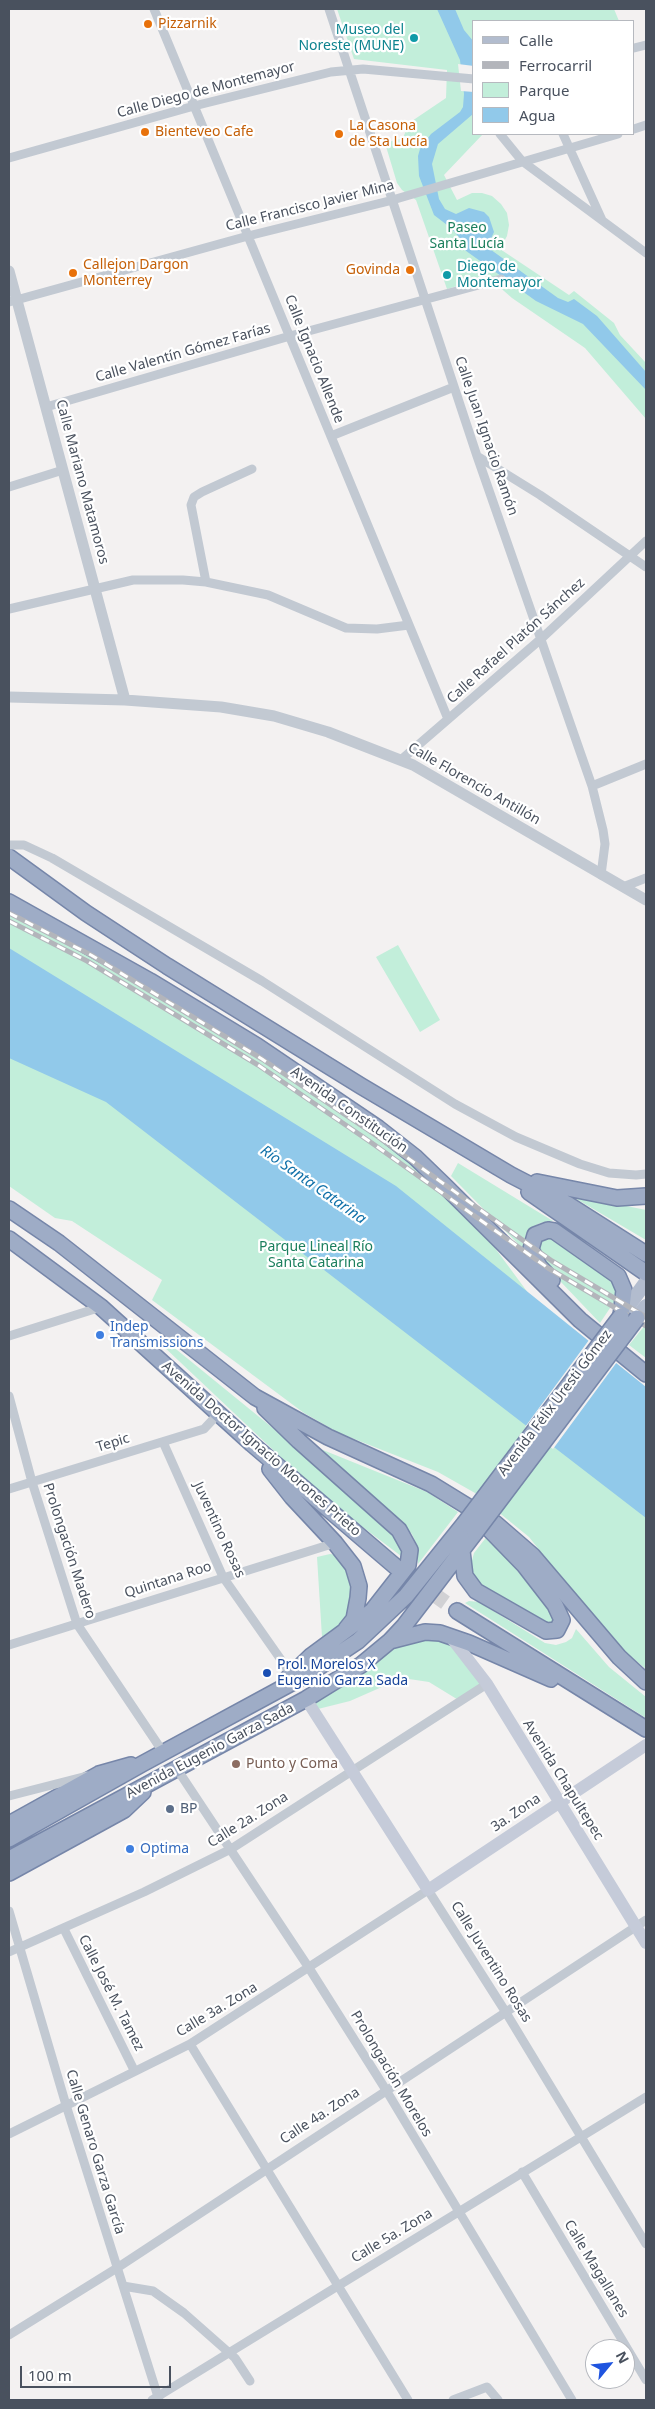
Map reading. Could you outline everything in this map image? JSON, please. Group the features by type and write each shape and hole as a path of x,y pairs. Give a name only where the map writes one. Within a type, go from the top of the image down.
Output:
{"highway":[{"name":"Avenida Constitución","path":"9,857 159,961 361,1086 511,1175 569,1205 646,1254"},
{"name":"Avenida Constitución","path":"9,902 150,981 257,1046 378,1128 414,1157 444,1185 580,1320 646,1374"},
{"path":"511,1175 590,1194 617,1198 646,1196"},
{"path":"511,1175 548,1207 646,1273"},
{"path":"9,1209 59,1243 255,1397 299,1441 393,1524 407,1542 410,1558 403,1573 372,1611 291,1674 279,1690"},
{"path":"580,1320 566,1296 539,1266 530,1249 535,1235 542,1231 554,1231 618,1276 624,1290 621,1316"},
{"name":"Avenida Doctor Ignacio Morones Prieto","path":"9,1239 101,1306 252,1444 396,1566"},
{"name":"Avenida Félix Uresti Gómez","path":"470,1528 621,1316"},
{"name":"Avenida Félix Uresti Gómez","path":"470,1528 642,1316"},
{"path":"255,1397 328,1437 452,1495 496,1524 522,1545 619,1657 646,1682"},
{"path":"252,1444 292,1497 336,1543 353,1566 358,1586 357,1609 345,1631"},
{"path":"452,1495 494,1533 524,1565 560,1613 561,1626 557,1630 546,1630 482,1596 471,1586 465,1576 462,1551"},
{"name":"Avenida Eugenio Garza Sada","path":"9,1859 306,1699 361,1665 390,1641 462,1551 470,1528"},
{"name":"Avenida Eugenio Garza Sada","path":"9,1839 336,1657 380,1623 470,1528"},
{"path":"457,1611 646,1729"},
{"path":"390,1641 425,1632 450,1636 596,1698"},
{"path":"9,1824 99,1774 122,1766 142,1764"},
{"path":"9,1873 124,1810 152,1782"}],"main road":[{"name":"Avenida Félix Uresti Gómez","path":"621,1316 646,1282"},
{"name":"Avenida Félix Uresti Gómez","path":"642,1316 646,1306"},
{"name":"Avenida Chapultepec","path":"450,1636 486,1684 643,1924 646,1943"},
{"name":"Calle Juventino Rosas","path":"306,1699 428,1890"},
{"name":"3a. Zona","path":"428,1890 646,1745"}],"street":[{"name":"Calle Ignacio Allende","path":"154,9 448,719"},
{"name":"Calle Juan Ignacio Ramón","path":"329,9 477,456 592,786 604,830 605,844 601,875"},
{"name":"Calle Diego de Montemayor","path":"9,158 194,106 349,69 472,79"},
{"path":"501,135 522,161 646,253"},
{"path":"564,135 602,221"},
{"name":"Calle Francisco Javier Mina","path":"13,301 248,236 392,200 615,135"},
{"name":"Calle Mariano Matamoros","path":"9,272 13,301 46,407 125,700"},
{"name":"Calle Valentín Gómez Farías","path":"46,407 290,336 426,301 501,279"},
{"path":"331,436 454,387"},
{"path":"477,456 646,567"},
{"path":"206,582 191,505 194,497 252,469"},
{"path":"9,487 63,470"},
{"name":"Calle Rafael Platón Sánchez","path":"402,759 542,638 646,541"},
{"path":"9,609 133,580 206,582 268,595 346,628 377,629 409,625"},
{"name":"Calle Florencio Antillón","path":"9,697 125,700 246,710 328,732 402,759 646,900"},
{"path":"592,786 646,764"},
{"path":"9,845 24,846 52,858 262,981 455,1104 516,1137 580,1164 609,1173 646,1174"},
{"path":"622,887 646,878"},
{"path":"9,1336 101,1306"},
{"name":"Prolongación Madero","path":"9,1396 32,1482 77,1624 163,1752"},
{"name":"Tepic","path":"9,1489 204,1429 219,1413"},
{"name":"Juventino Rosas","path":"163,1442 223,1577 291,1674"},
{"name":"Quintana Roo","path":"9,1645 336,1543"},
{"name":"Calle 2a. Zona","path":"9,1952 64,1929 231,1849 486,1684"},
{"name":"Prolongación Morelos","path":"176,1769 309,1968 386,2090 457,2212 572,2400"},
{"path":"9,1796 99,1774"},
{"name":"Calle 3a. Zona","path":"9,2134 134,2070 190,2044 428,1890"},
{"name":"Calle Juventino Rosas","path":"428,1890 505,2011 646,2244"},
{"name":"Calle Genaro Garza García","path":"9,1911 156,2399"},
{"name":"Calle 4a. Zona","path":"9,2335 117,2268 505,2011 643,1924"},
{"name":"Calle José M. Tamez","path":"64,1929 134,2070"},
{"path":"190,2044 408,2400"},
{"name":"Calle 5a. Zona","path":"156,2399 646,2097"},
{"name":"Calle Magallanes","path":"522,2172 646,2380"},
{"path":"123,2286 153,2291 197,2323 230,2353 240,2364 250,2381"},
{"path":"453,2400 487,2387 498,2400"}],"green space":[{"name":"Paseo Santa Lucía","path":"337,9 614,9 619,20 472,20 472,135 482,135 444,175 457,200 472,193 482,193 492,196 501,204 507,213 509,225 507,236 500,249 569,295 574,291 614,323 620,335 646,363 646,419 585,348 512,298 488,277 447,289 416,200 402,190 397,183 385,143 403,138 409,123 446,98 447,70 354,59"},
{"name":"Parque Lineal Río Santa Catarina","path":"9,913 146,986 292,1076 414,1162 469,1213 543,1313 646,1388 646,1669 602,1629 529,1537 475,1493 438,1472 339,1433 304,1413 152,1300 162,1280 72,1221 55,1218 9,1186"},
{"path":"398,945 440,1020 420,1032 376,957"},
{"path":"458,1163 553,1221 540,1223 531,1228 526,1234 523,1249 451,1176"},
{"path":"568,1194 646,1210 646,1240"},
{"path":"546,1237 554,1237 613,1277 620,1293 600,1323 541,1261 537,1253 540,1241"},
{"path":"646,1324 646,1358 629,1345"},
{"path":"166,1341 274,1429 384,1526 402,1547 401,1556 323,1497 162,1345"},
{"path":"313,1446 427,1492 458,1512 418,1564 417,1546 412,1534"},
{"path":"488,1535 556,1618 555,1623 550,1625 482,1586 474,1575 471,1564 474,1553"},
{"path":"330,1554 337,1555 344,1563 355,1590 346,1620 322,1637 317,1557"},
{"path":"469,1601 479,1602 545,1643 556,1645 566,1642 572,1638 576,1629 609,1667 646,1697 646,1718 465,1603"},
{"path":"440,1633 487,1684 460,1701 429,1682 409,1679 391,1683 350,1701 314,1710 306,1699 381,1649"}],"water":[{"path":"437,9 455,9 464,30 472,40 472,115 438,144 432,164 439,199 445,209 456,214 469,208 484,212 489,217 494,232 487,247 558,298 568,302 574,299 597,316 646,372 646,390 583,324 536,301 462,248 466,245 451,228 434,215 419,176 418,156 420,149 431,134 460,112 463,107 464,94 460,60"},
{"name":"Río Santa Catarina","path":"9,948 396,1186 646,1387 646,1518 106,1102 9,1058"}],"pier":[{"path":"458,64 472,66 472,92 461,91"},
{"path":"589,1340 617,1362 553,1449 525,1427"}],"tunnel":[{"path":"396,1567 457,1611"}],"railway":[{"path":"9,913 91,955 262,1059 374,1134 552,1261 646,1317"},
{"path":"9,921 87,961 258,1065 548,1268 646,1326"}],"place":[{"name":"Pizzarnik","path":"148,24"},
{"name":"Museo del Noreste (MUNE)","path":"414,38"},
{"name":"Bienteveo Cafe","path":"145,132"},
{"name":"La Casona de Sta Lucía","path":"339,134"},
{"name":"Govinda","path":"410,270"},
{"name":"Callejon Dargon Monterrey","path":"73,273"},
{"name":"Diego de Montemayor","path":"447,275"},
{"name":"Indep Transmissions","path":"100,1335"},
{"name":"Prol. Morelos X Eugenio Garza Sada","path":"267,1673"},
{"name":"Punto y Coma","path":"236,1764"},
{"name":"BP","path":"170,1809"},
{"name":"Optima","path":"130,1849"}]}
